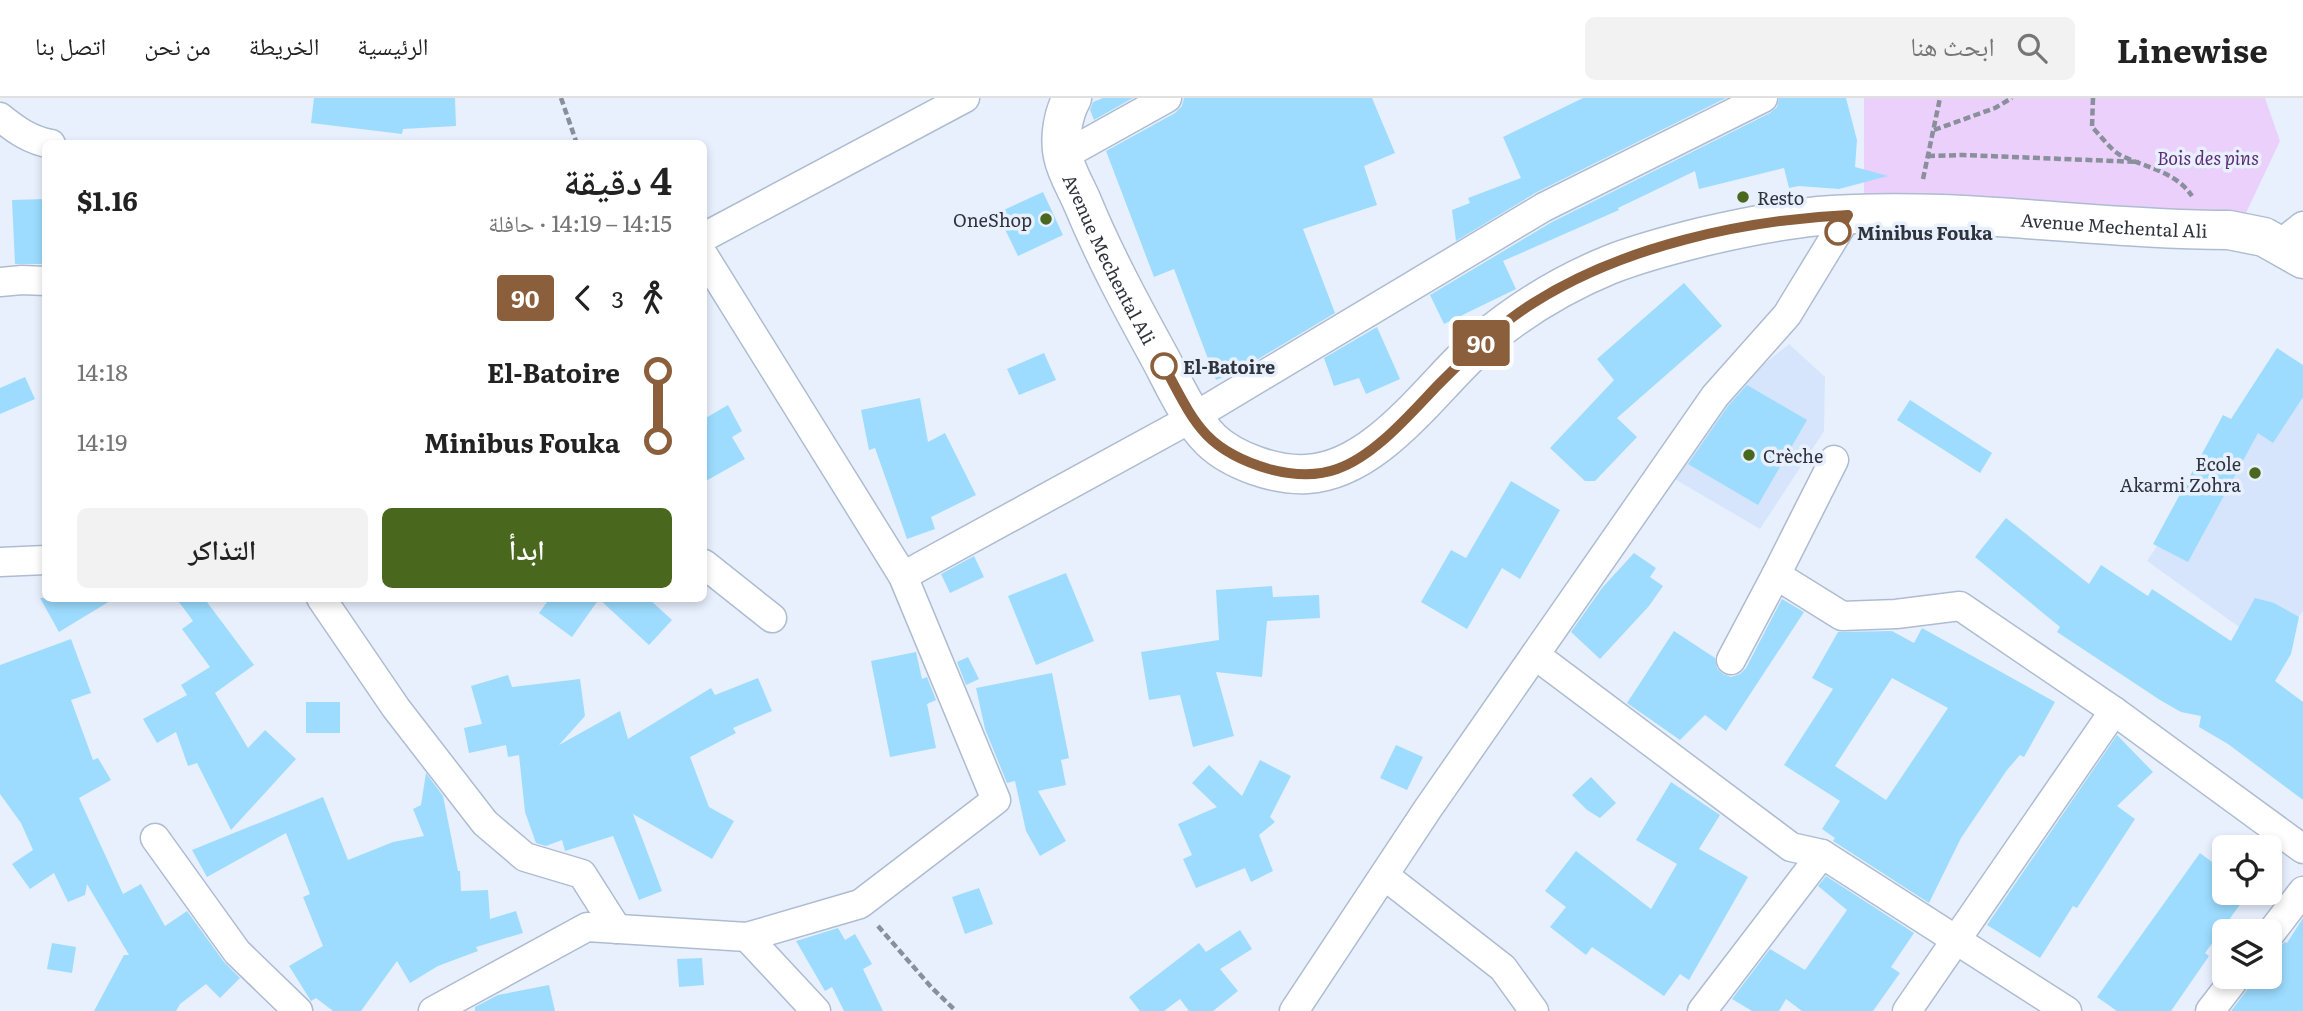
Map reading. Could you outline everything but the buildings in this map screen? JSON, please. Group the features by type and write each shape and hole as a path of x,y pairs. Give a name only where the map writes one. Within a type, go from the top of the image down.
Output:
{"main road":[{"name":"Avenue Mechental Ali","path":"1072,98 1064,120 1063,156 1106,258 1192,418 1213,442 1236,456 1290,474 1314,474 1339,469 1380,442 1481,343 1535,302 1561,288 1608,265 1650,250 1758,224 1848,215 1918,215 2246,232 2295,243"}],"street":[{"path":"707,235 965,98"},
{"path":"1063,156 1167,98"},
{"path":"903,576 1192,418 1544,207 1763,98"},
{"path":"0,117 14,129 42,142"},
{"path":"1294,1011 1535,655 1715,396 1787,315 1848,215"},
{"path":"433,1011 587,927 747,937 860,904 996,800 903,576 707,261"},
{"path":"0,282 42,281"},
{"path":"1731,660 1834,460"},
{"path":"0,562 42,560"},
{"path":"707,566 772,618"},
{"path":"1776,575 1842,617 1959,606 2114,711 2303,849"},
{"path":"324,602 396,708 485,823 525,857 582,874 617,929"},
{"path":"1535,655 1791,847 1822,854 2067,1011"},
{"path":"1907,1011 2114,711"},
{"path":"155,838 237,952 298,1011"},
{"path":"1702,1011 1822,854"},
{"path":"1385,876 1503,968 1534,1011"},
{"path":"2282,919 2303,891"},
{"path":"747,937 816,1011"},
{"path":"2210,1011 2226,989"}],"path":[{"path":"561,98 576,140"},
{"path":"1918,215 1940,98"},
{"path":"1933,130 1995,108 2012,98"},
{"path":"2093,98 2092,127 2118,154 2159,170 2190,192 2204,215 2203,229"},
{"path":"1928,156 2139,162"},
{"path":"860,904 932,988 956,1011"}],"shaded area":[{"name":"Crèche","path":"1789,344 1825,377 1824,431 1760,529 1673,478 1741,383"},
{"name":"Ecole Akarmi Zohra","path":"2277,368 2303,385 2303,611 2274,652 2147,561"}],"green space":[{"name":"Bois des pins","path":"1864,98 2265,98 2280,141 2244,217 1864,196"}],"bus line":[{"name":"90","path":"1164,366 1192,418 1213,442 1236,456 1290,474 1339,469 1380,442 1481,343 1511,319 1535,302 1608,265 1650,250 1758,224 1848,215 1838,232"}],"place":[{"name":"Resto","path":"1743,197"},
{"name":"OneShop","path":"1046,219"},
{"name":"Minibus Fouka","path":"1838,232"},
{"name":"El-Batoire","path":"1164,366"},
{"name":"Crèche","path":"1749,455"},
{"name":"Ecole Akarmi Zohra","path":"2255,473"}]}
